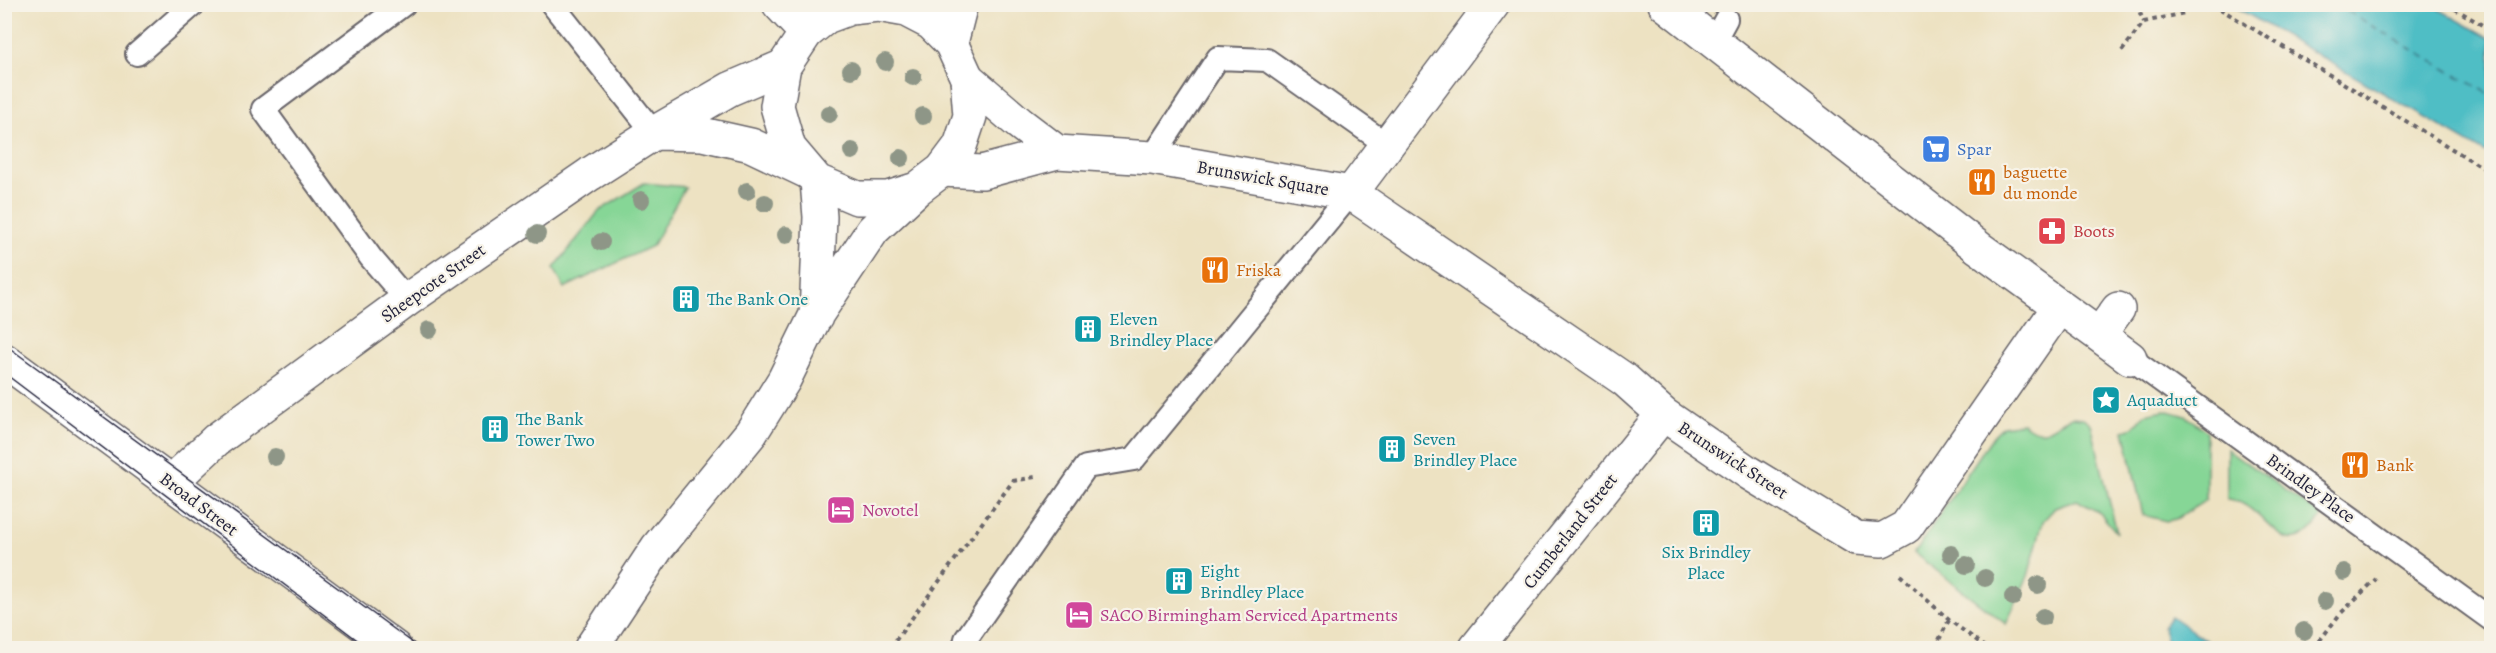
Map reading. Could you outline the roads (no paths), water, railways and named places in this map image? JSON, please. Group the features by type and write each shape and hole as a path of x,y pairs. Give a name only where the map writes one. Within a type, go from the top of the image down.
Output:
{"street":[{"path":"779,4 806,33"},
{"path":"951,43 961,4"},
{"name":"Brunswick Square","path":"930,180 982,172 1058,152 1152,158 1350,193 1493,4"},
{"path":"1665,4 1720,30 2059,307 2130,358"},
{"path":"602,642 657,548 751,433 784,380 816,317 873,230 930,180 960,146 970,116 967,78 951,43 930,24 906,10 878,5 851,6 826,17 806,33 784,66 777,106 789,148 813,177 820,216 816,317"},
{"name":"Sheepcote Street","path":"173,485 182,472 216,440 407,300 590,174 654,133 730,89 784,66"},
{"path":"967,78 1019,123 1058,152"},
{"path":"654,133 702,134 751,145 857,198 888,198 930,180"},
{"name":"Brunswick Street","path":"1350,193 1625,380 1663,414 1749,473 1856,538 1882,540 1906,527 2059,307"},
{"path":"2099,335 2118,309"},
{"name":"Broad Street","path":"4,360 395,648"},
{"name":"Cumberland Street","path":"1476,648 1663,414"}],"lane":[{"path":"137,54 194,4"},
{"path":"404,4 263,109 371,258 407,300"},
{"path":"552,4 654,133"},
{"path":"1152,158 1218,58 1267,60 1386,144"},
{"path":"964,648 966,639 1086,467 1134,459 1350,193"},
{"name":"Brindley Place","path":"2130,358 2403,553 2492,620"}],"water":[{"path":"2232,5 2432,5 2491,39 2491,156"},
{"path":"2171,616 2215,648 2168,648 2163,627"}],"tram line":[{"path":"4,344 420,648"},
{"path":"4,373 368,648"}],"place":[{"name":"Spar","path":"1936,149"},
{"name":"baguette du monde","path":"1982,182"},
{"name":"Boots","path":"2052,231"},
{"name":"Friska","path":"1215,270"},
{"name":"The Bank One","path":"686,299"},
{"name":"Eleven Brindley Place","path":"1088,329"},
{"name":"Aquaduct","path":"2106,400"},
{"name":"The Bank Tower Two","path":"495,429"},
{"name":"Seven Brindley Place","path":"1392,449"},
{"name":"Bank","path":"2355,465"},
{"name":"Novotel","path":"841,510"},
{"name":"Six Brindley Place","path":"1706,523"},
{"name":"Eight Brindley Place","path":"1179,581"},
{"name":"SACO Birmingham Serviced Apartments","path":"1079,615"}]}
